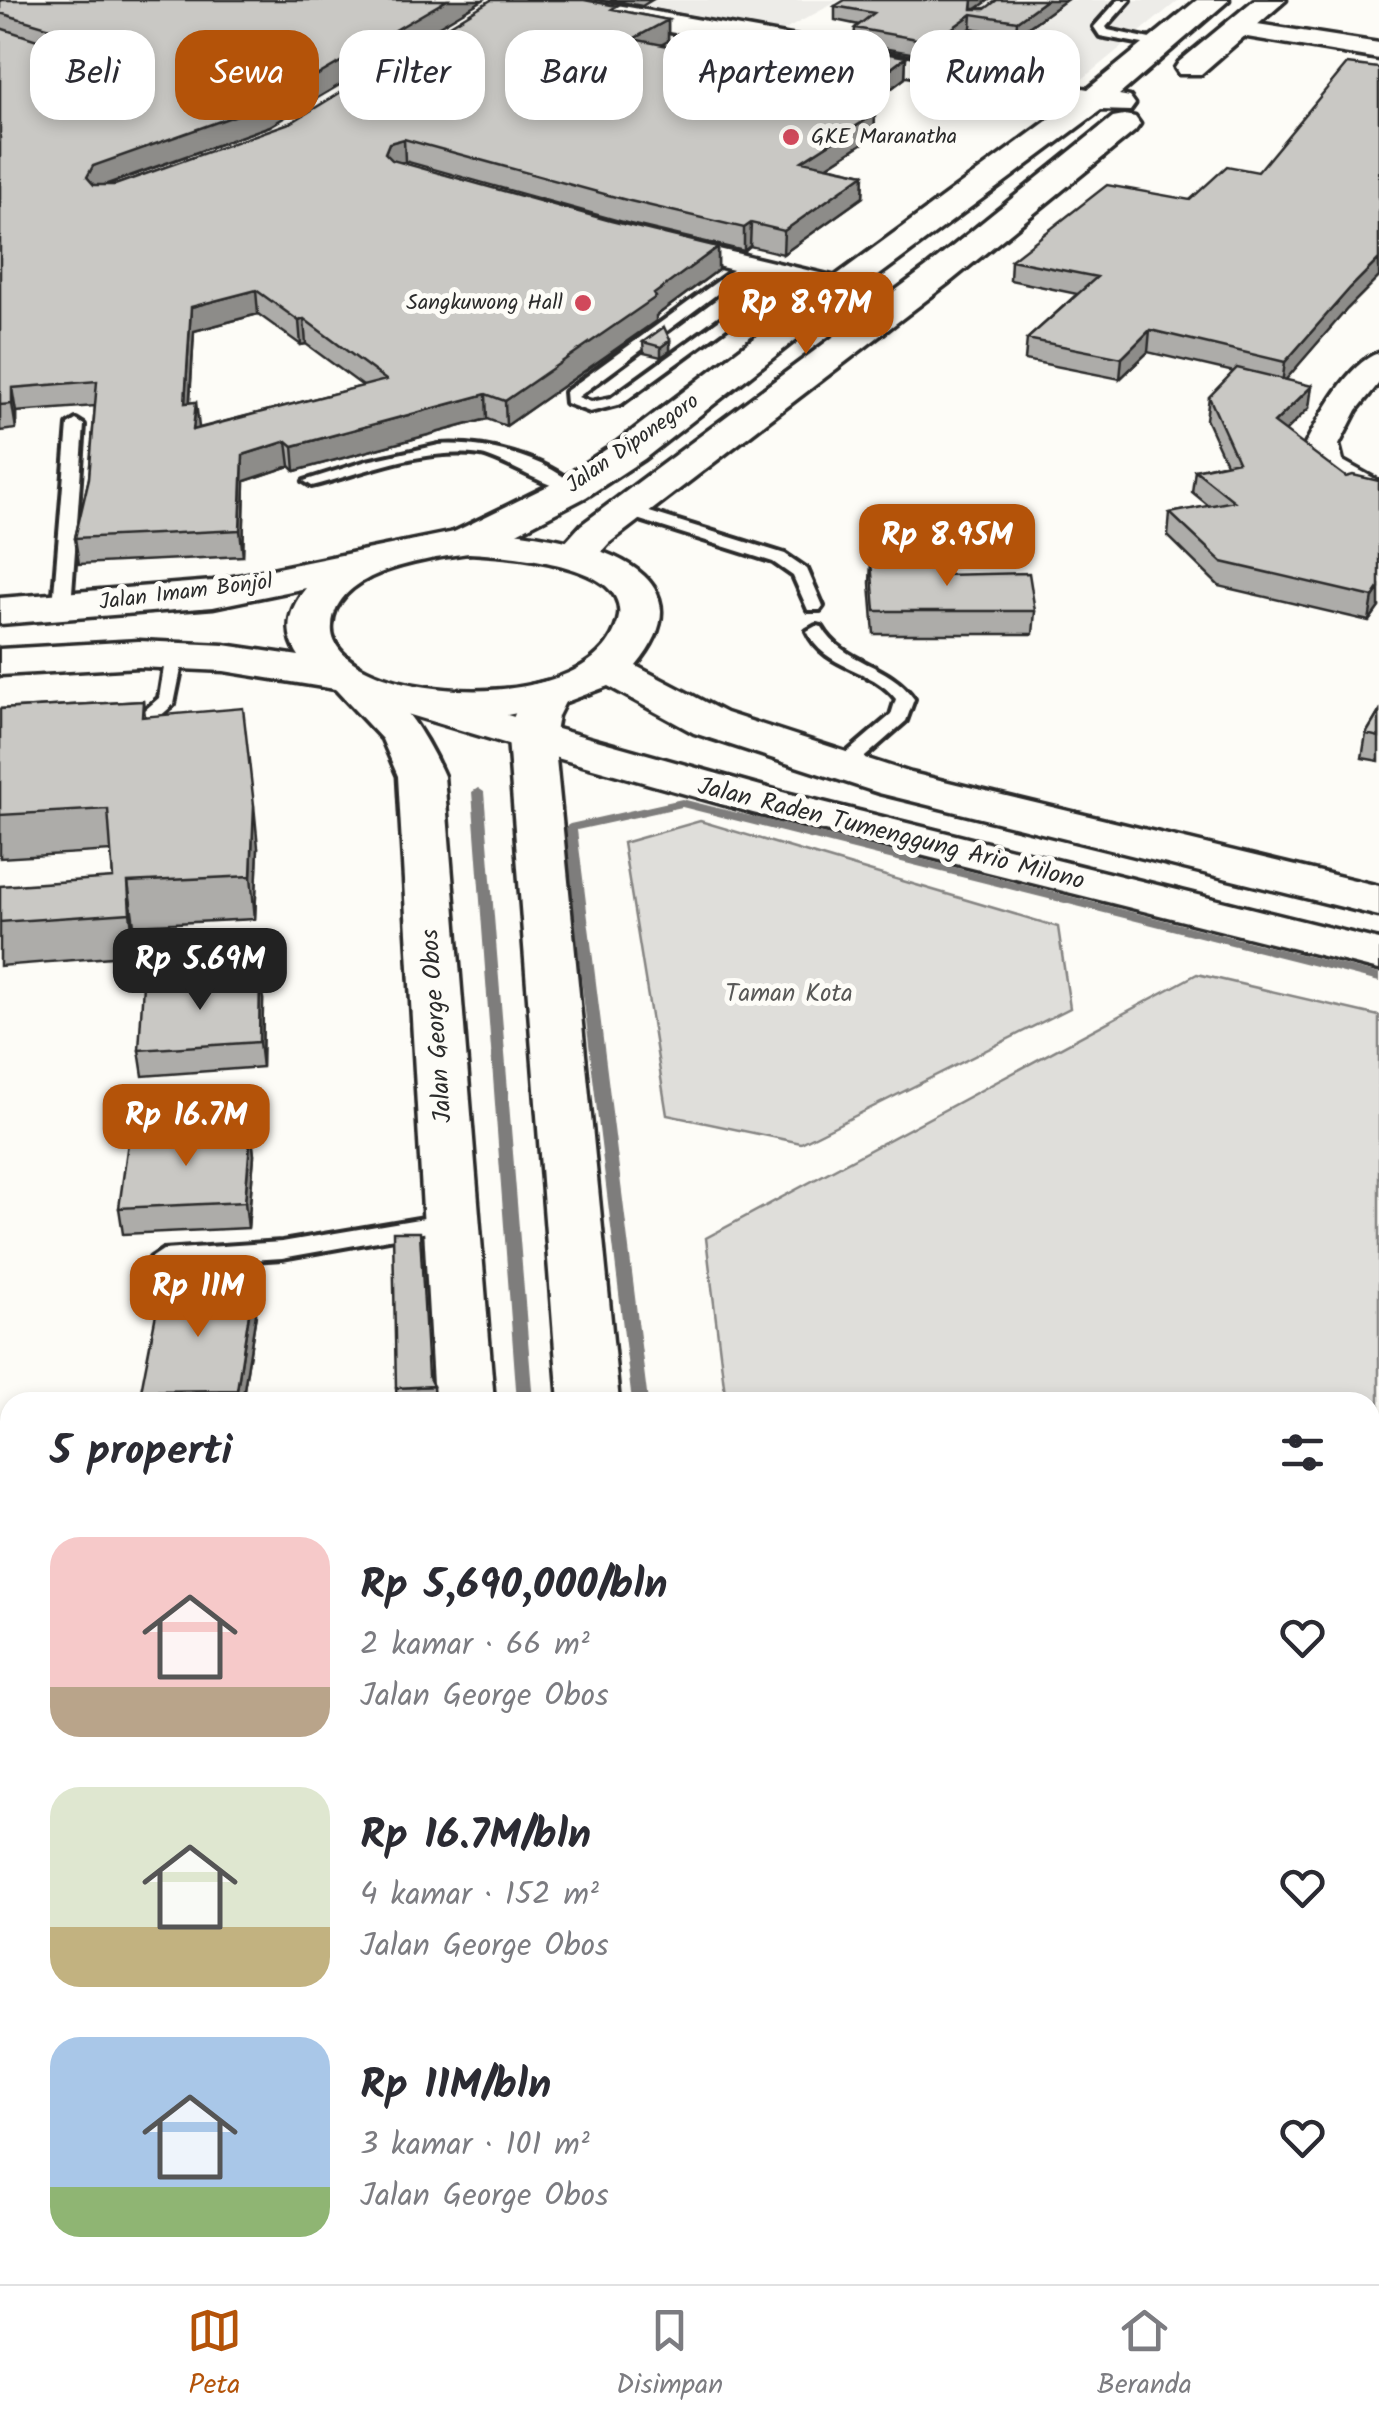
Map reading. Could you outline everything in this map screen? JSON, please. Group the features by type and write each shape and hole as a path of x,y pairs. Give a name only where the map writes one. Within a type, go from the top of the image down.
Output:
{"main road":[{"path":"541,0 1095,100 1153,98"},
{"name":"Jalan Diponegoro","path":"469,540 572,489 630,450 1095,100 1215,0"},
{"name":"Jalan Diponegoro","path":"576,554 627,510 939,274 1272,0"},
{"path":"371,562 417,548 469,540 507,541 576,554 606,568 628,586 640,606 641,627 630,648 539,716 588,1392"},
{"name":"Jalan Imam Bonjol","path":"0,611 213,594 371,562"},
{"name":"Jalan George Obos","path":"371,562 326,591 314,608 309,627 314,645 326,662 403,734 421,776 448,1222 463,1392"},
{"path":"0,662 174,655 224,658 346,677"},
{"name":"Jalan Raden Tumenggung Ario Milono","path":"607,668 710,723 896,783 1379,901"},
{"name":"Jalan Raden Tumenggung Ario Milono","path":"346,677 407,699 539,716 752,801 1379,954"},
{"path":"870,829 896,783"}],"street":[{"path":"1238,29 1379,51"},
{"path":"622,234 842,287"},
{"path":"1379,363 1342,407 1322,445 1327,466 1352,483 1379,492"}],"lane":[{"path":"1124,0 1100,27 1104,33 1160,45"},
{"path":"0,40 30,49"},
{"path":"748,265 570,394 571,400 590,407 616,401 790,275"},
{"path":"62,606 76,426"},
{"path":"312,480 414,456 478,450 506,458 572,489"},
{"path":"627,510 779,558 801,573 814,606"},
{"path":"816,631 819,644 831,654 871,667 897,686 905,699 899,717 843,766"},
{"path":"100,732 142,722 168,700 174,655"},
{"path":"163,1258 282,1250 448,1222"}],"shaded area":[{"path":"609,0 840,0 785,30"},
{"path":"920,0 1179,0 1080,81 1080,30 910,30 910,55 890,51 890,30 872,30"}],"green space":[{"name":"Taman Kota","path":"700,821 1058,927 1070,1008 801,1143 667,1115 623,843"},
{"path":"1197,974 1379,1016 1379,1392 725,1392 706,1238"}],"building":[{"path":"0,0 447,0 395,30 339,30 339,63 319,74 319,30 175,30 175,120 223,120 93,166 87,177 94,185 115,185 295,120 319,120 319,105 339,93 339,120 485,120 485,30 442,30 491,0 584,0 668,20 643,34 643,30 505,30 505,120 643,120 643,41 663,45 663,120 866,120 802,161 864,174 784,231 751,223 744,228 630,201 404,139 389,143 385,153 392,160 718,247 654,294 656,297 505,401 486,394 293,446 287,441 243,455 240,530 75,538 89,478 97,381 12,388 12,404 0,405 0,28 30,38 30,120 155,120 155,30 58,30 0,13","holes":["256,290 299,321 304,319 386,380 193,430 196,402 185,403 191,307"]},
{"path":"845,0 973,0 972,9 985,9 997,0 1046,0 1017,21 972,14 950,30 910,30 910,38 890,34 890,30 855,28 874,13 835,6"},
{"path":"890,54 906,57 890,69"},
{"path":"1347,64 1379,68 1379,259 1285,362 1150,330 1122,358 1027,339 1097,277 1011,260 1107,185 1190,200 1227,166 1258,172"},
{"path":"664,327 670,340 661,347 643,342"},
{"path":"1237,368 1312,386 1274,423 1346,477 1379,481 1379,588 1373,597 1222,562 1170,513 1234,501 1195,470 1238,461 1209,397"},
{"path":"871,561 937,561 941,575 1029,573 1035,611 875,611"},
{"path":"143,701 142,717 243,708 254,805 251,876 128,882 130,913 0,922 0,886 113,878 108,809 0,815 0,709"},
{"path":"1379,712 1379,737 1366,734"},
{"path":"260,975 259,1042 139,1050 143,984"},
{"path":"251,1130 245,1202 119,1208 129,1135"},
{"path":"393,1232 420,1232 428,1376 433,1386 396,1388"},
{"path":"161,1288 253,1288 237,1390 141,1391"}],"waterway":[{"path":"597,0 910,57"},
{"path":"478,792 524,1392"},
{"path":"639,1392 570,828 682,803 1379,978"}],"place":[{"name":"GKE Maranatha","path":"791,137"},
{"name":"Sangkuwong Hall","path":"583,303"}]}
